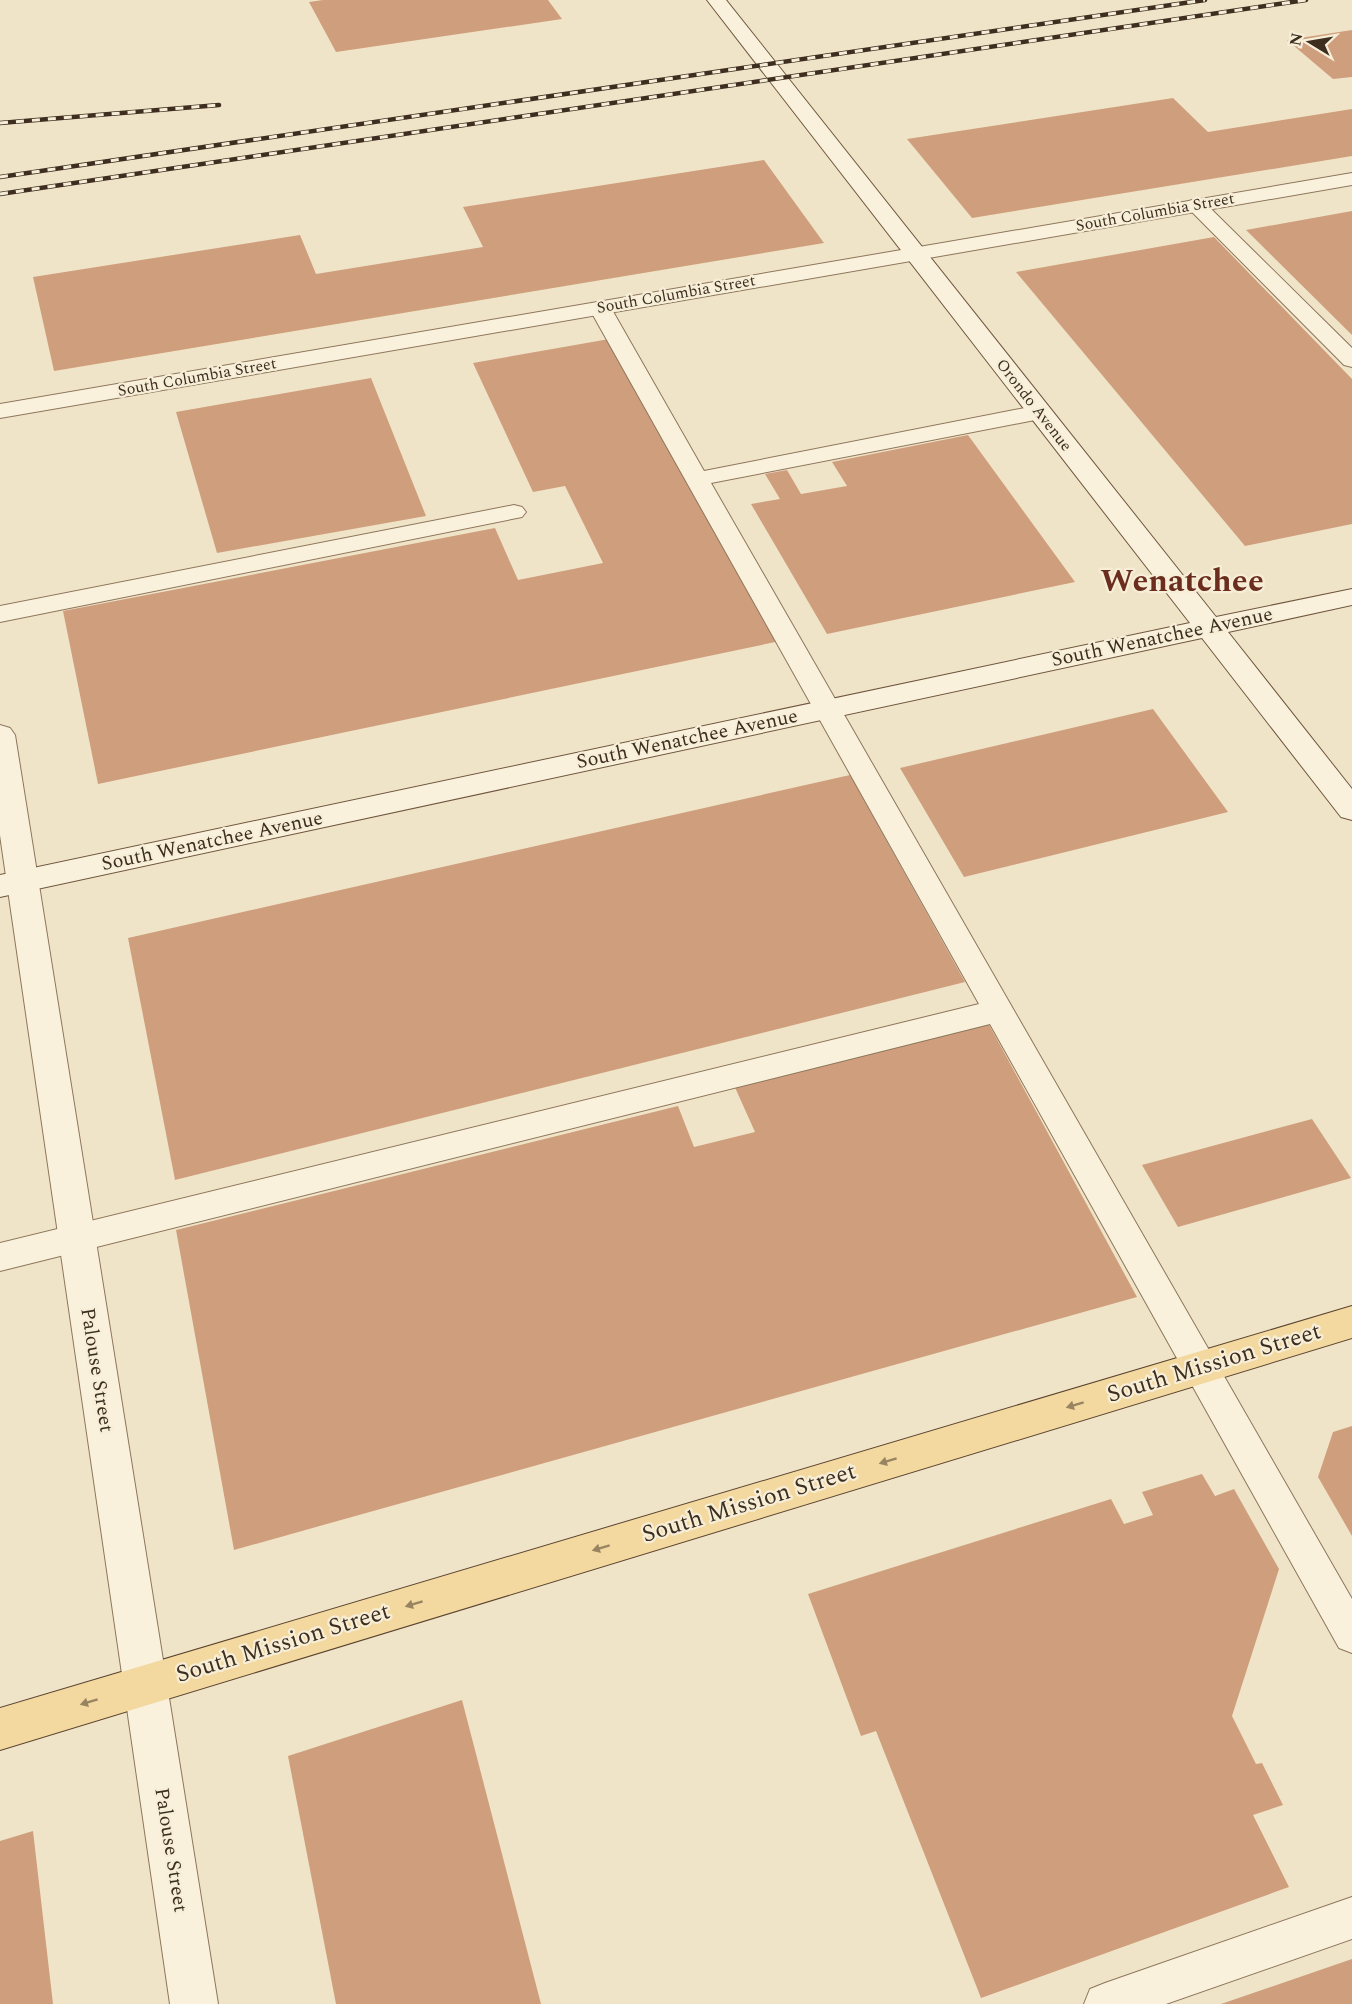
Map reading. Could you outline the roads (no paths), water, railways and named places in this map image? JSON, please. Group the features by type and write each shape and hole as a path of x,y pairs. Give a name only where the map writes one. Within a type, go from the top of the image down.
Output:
{"main road":[{"name":"Orondo Avenue","path":"716,0 1352,810"},
{"name":"South Columbia Street","path":"0,411 1352,179"},
{"name":"South Wenatchee Avenue","path":"11,883 1352,597"},
{"name":"Palouse Street","path":"0,735 11,883 77,1239 194,2004"},
{"name":"South Mission Street","path":"0,1729 1352,1322"}],"lane":[{"path":"1196,205 1352,360"},
{"path":"600,308 1352,1635"},
{"path":"697,479 1040,412"},
{"path":"0,614 514,513"},
{"path":"0,1257 998,1011"},
{"path":"1105,2004 1352,1918"}],"railway":[{"path":"0,177 1205,0"},
{"path":"0,194 1306,0"},
{"path":"0,123 219,105"}],"district":[{"name":"Wenatchee","path":"1182,581"}]}
